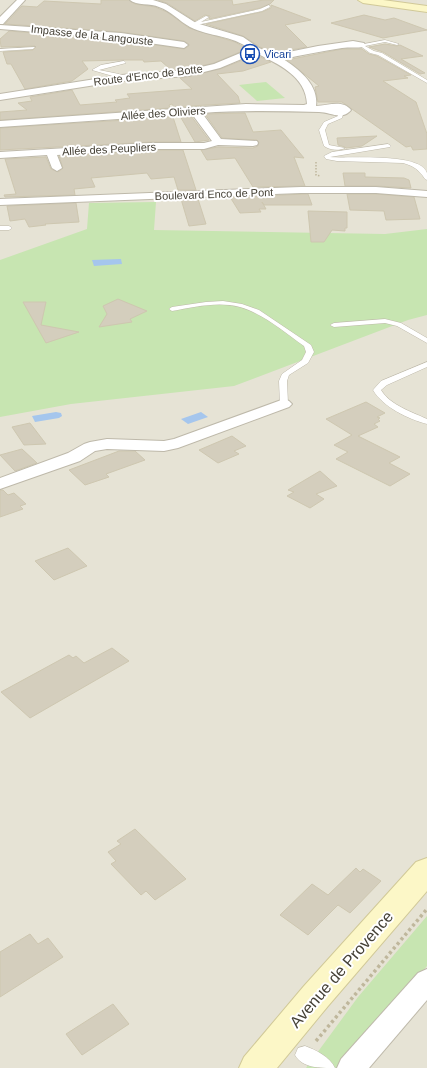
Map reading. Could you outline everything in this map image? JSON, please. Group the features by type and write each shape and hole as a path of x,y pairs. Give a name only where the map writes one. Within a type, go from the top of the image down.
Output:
{"main road":[{"path":"363,0 427,9"},
{"name":"Avenue de Provence","path":"256,1068 316,996 427,870"}],"street":[{"path":"0,22 21,0"},
{"path":"134,0 156,3 167,7 192,25 234,36 246,41 256,50 298,74 312,96 312,105 305,109"},
{"name":"Impasse de la Langouste","path":"0,27 121,36 184,45"},
{"path":"272,58 288,57 318,49 362,43"},
{"name":"Route d'Enco de Botte","path":"0,97 121,78 175,74 205,69 256,50"},
{"path":"156,104 161,114"},
{"name":"Allée des Oliviers","path":"0,124 60,117 161,114 246,107 326,109 332,106 346,109 345,111 339,113"},
{"path":"195,111 218,142"},
{"name":"Allée des Peupliers","path":"0,155 152,146 204,146 218,142 253,143"},
{"path":"152,146 159,160"},
{"path":"51,152 57,168"},
{"name":"Boulevard Enco de Pont","path":"0,202 301,190 376,190 427,194"},
{"path":"0,484 74,457 90,448 107,444 122,443 164,446 178,443 284,404"},
{"path":"351,1068 427,981"},
{"path":"304,1056 325,1068"}],"lane":[{"path":"192,25 255,11 269,6"},
{"path":"192,25 207,17"},
{"path":"362,43 385,41 397,44"},
{"path":"362,43 372,52 380,54 427,82"},
{"path":"0,50 33,48"},
{"path":"121,78 117,75 94,70 103,66 124,62"},
{"path":"414,74 420,73"},
{"path":"339,113 341,115 340,117 326,123 322,130 327,146 331,148 355,147"},
{"path":"388,146 327,156 328,158 335,160 372,160 410,164 420,168 427,178"},
{"path":"0,228 9,228"},
{"path":"172,309 202,304 228,303 241,305 254,311 307,344 310,352 305,361 286,374 283,381 284,404"},
{"path":"334,325 385,321 399,324 427,341"},
{"path":"427,364 384,384 377,390 379,396 386,401 427,422"}],"path":[{"path":"304,1056 427,909"}],"shaded area":[{"path":"0,0 427,0 427,1068 0,1068"}],"green space":[{"path":"266,82 285,98 257,101 239,85"},
{"path":"156,202 154,230 385,234 427,229 427,315 408,320 234,386 71,404 0,417 0,260 87,229 89,203"},
{"path":"427,916 427,966 338,1068 306,1068 358,997"}],"water":[{"path":"121,259 122,264 94,266 92,260"},
{"path":"56,412 61,413 62,416 59,418 35,422 32,416"},
{"path":"201,412 208,417 188,424 181,419"}],"building":[{"path":"101,0 129,0 135,4 155,7 167,12 189,28 235,42 247,49 214,63 188,69 171,70 161,61 82,61 88,69 72,81 25,89 11,64 7,64 3,52 33,50 36,47 1,47 0,39 9,31 121,40 184,49 189,46 189,44 184,41 121,32 5,24 22,6 37,7 44,1 101,4"},
{"path":"158,0 232,0 233,5 264,0 274,0 270,4 260,8 209,19 210,16 205,15 195,21 167,3"},
{"path":"271,5 311,20 285,25 307,47 274,53 260,47 243,36 206,24 262,12 271,8"},
{"path":"364,15 385,20 394,18 427,30 383,38 331,23"},
{"path":"385,44 400,45 423,56 401,59 425,73 420,74 383,52 369,47"},
{"path":"342,49 362,49 411,75 404,76 408,78 383,81 416,102 427,134 427,149 413,150 411,146 406,147 342,102 318,102 315,87 319,86 287,60"},
{"path":"256,55 271,62 243,71 217,74 238,96 240,103 174,107 172,104 169,105 170,108 0,120 0,112 27,110 18,103 32,101 30,97 72,90 80,105 117,102 115,100 130,98 127,94 192,89 180,78 220,69"},
{"path":"245,113 253,132 281,130 304,158 294,157 305,186 253,187 235,158 207,160 201,150 218,147 253,148 258,146 259,142 257,140 222,138 205,114"},
{"path":"180,116 191,116 209,140 195,142"},
{"path":"173,117 181,142 152,142 0,150 0,128"},
{"path":"377,136 362,146 346,148 338,145 337,138"},
{"path":"152,150 183,150 196,190 178,190 174,177 151,179 147,173 91,178 95,187 74,189 75,195 5,197 4,195 16,194 5,159 46,157 51,169 58,172 63,168 59,156"},
{"path":"343,173 365,173 365,177 404,178 409,180 411,188 345,186"},
{"path":"308,194 312,205 264,205 262,202 266,209 259,209 261,212 240,213 230,197"},
{"path":"347,194 376,194 414,197 420,219 386,220 384,211 350,210"},
{"path":"181,199 198,199 206,224 189,226"},
{"path":"76,203 79,222 45,224 46,225 29,227 25,219 10,221 7,206"},
{"path":"308,211 347,212 347,228 345,228 345,231 332,230 324,242 311,242"},
{"path":"118,299 147,311 130,319 132,322 99,327 107,314 103,306"},
{"path":"23,302 46,302 41,325 79,332 46,343"},
{"path":"366,402 385,413 377,417 380,418 378,419 380,421 374,424 378,427 358,436 400,457 389,463 410,474 390,486 336,459 348,452 334,445 352,435 326,419"},
{"path":"30,423 46,444 24,445 12,427"},
{"path":"232,436 246,446 234,451 239,454 218,463 199,450"},
{"path":"22,449 37,463 15,471 0,455"},
{"path":"119,451 135,451 145,460 106,474 109,477 85,485 69,470"},
{"path":"320,471 337,486 316,494 324,499 310,508 287,496 294,492 288,490"},
{"path":"0,490 3,490 8,495 14,493 26,504 20,506 23,509 0,517"},
{"path":"68,548 87,566 54,580 35,561"},
{"path":"112,648 129,661 30,718 1,692 69,655 73,658 76,656 84,663"},
{"path":"135,829 186,879 155,900 146,891 141,895 111,864 116,861 108,852 121,844 117,841"},
{"path":"356,868 360,872 363,869 381,881 350,913 338,905 308,935 280,915 312,884 328,895"},
{"path":"30,934 38,944 48,938 63,957 0,997 0,952"},
{"path":"113,1004 129,1024 82,1055 66,1034"}],"place":[{"name":"Vicari","path":"250,54"}]}
